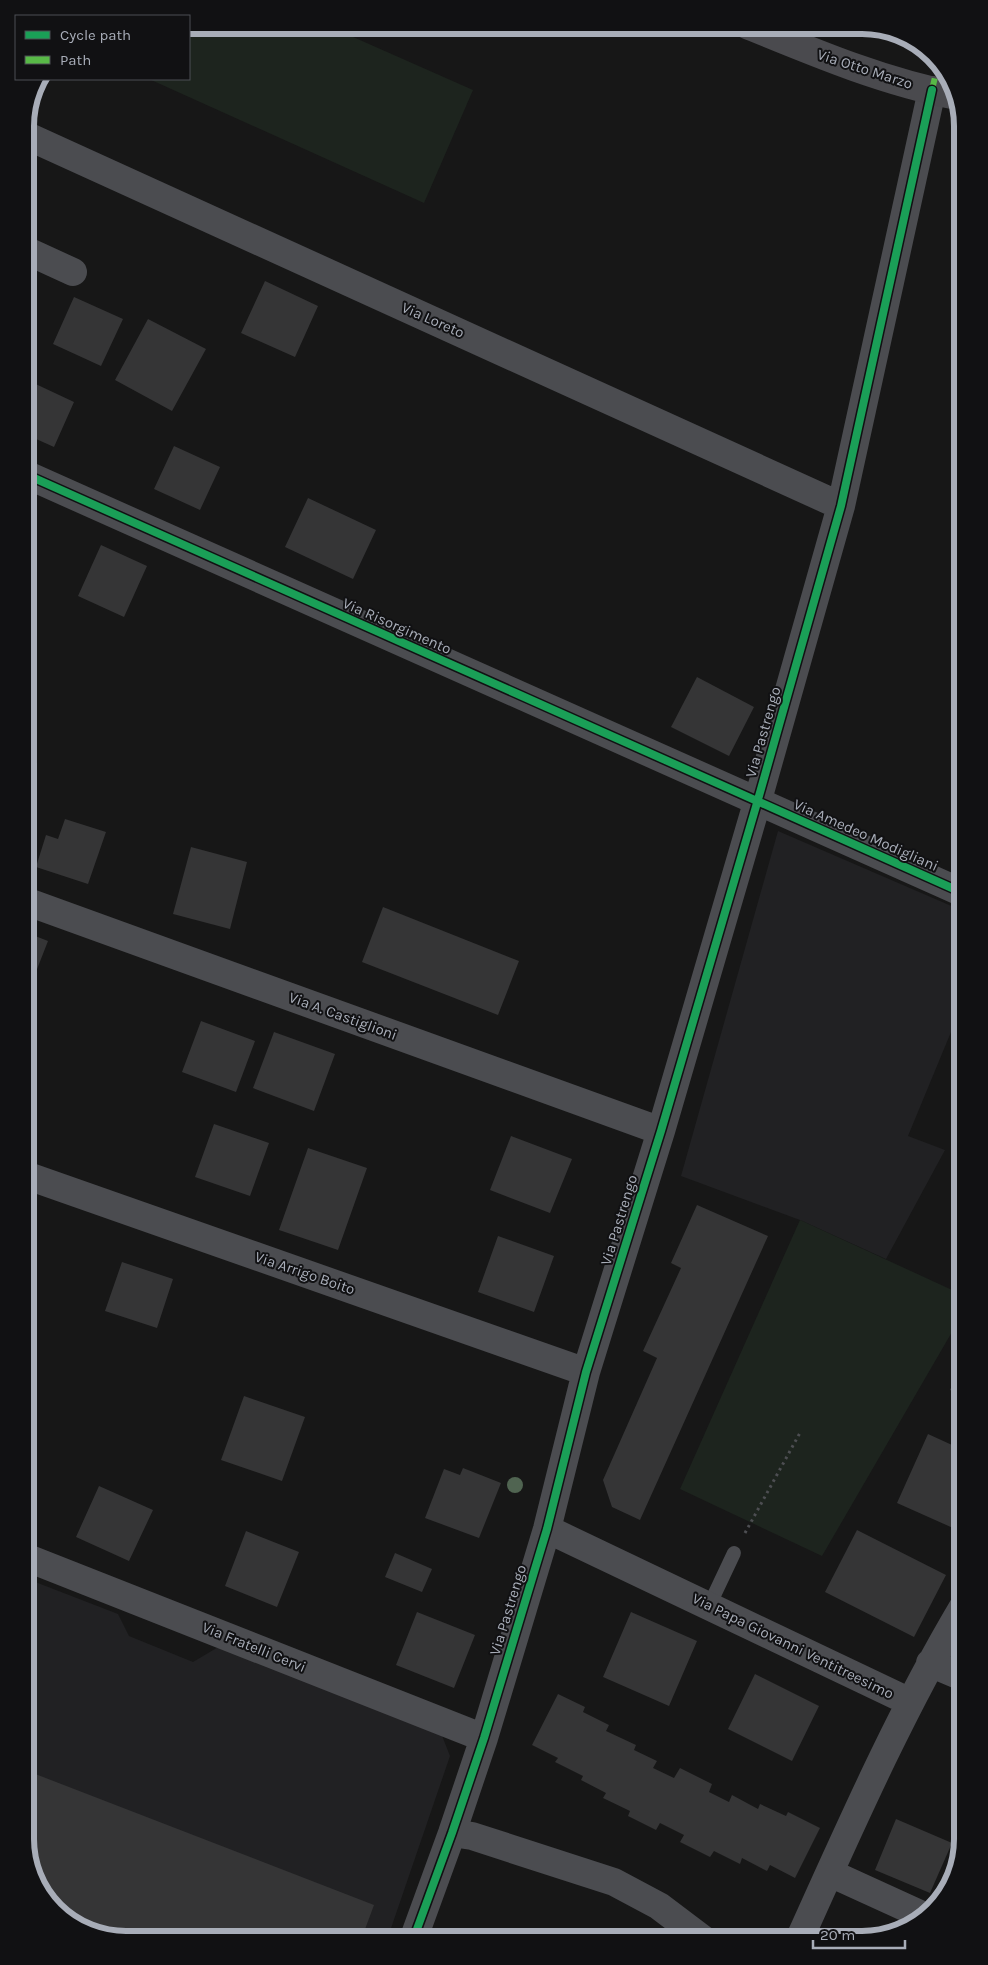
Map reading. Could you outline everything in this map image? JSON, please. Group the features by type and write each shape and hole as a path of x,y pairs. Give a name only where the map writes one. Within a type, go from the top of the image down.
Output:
{"street":[{"name":"Via Otto Marzo","path":"769,34 883,77 945,93"},
{"name":"Via Pastrengo","path":"416,1931 484,1738 547,1529 586,1372 661,1130 757,803 841,506 945,93"},
{"name":"Via Loreto","path":"34,139 841,506"},
{"path":"34,254 73,272"},
{"name":"Via Risorgimento","path":"34,478 757,803"},
{"name":"Via Amedeo Modigliani","path":"757,803 954,889"},
{"name":"Via A. Castiglioni","path":"34,904 661,1130"},
{"name":"Via Arrigo Boito","path":"34,1178 586,1372"},
{"name":"Via Papa Giovanni Ventitreesimo","path":"547,1529 910,1702 803,1931"},
{"name":"Via Fratelli Cervi","path":"34,1561 484,1738"},
{"path":"910,1702 954,1622"},
{"path":"930,1663 954,1673"},
{"path":"452,1833 472,1836 614,1882 659,1906 692,1931"},
{"path":"830,1873 917,1913"}],"lane":[{"path":"709,1606 734,1553"}],"path":[{"path":"734,1553 801,1431"}],"shaded area":[{"path":"190,34 346,34 473,90 424,203 151,80 190,80"},
{"path":"778,831 954,907 954,1025 908,1136 945,1150 886,1259 800,1220 681,1176"},
{"path":"800,1220 954,1291 954,1329 822,1556 680,1489"},
{"path":"34,1581 118,1614 129,1636 193,1662 220,1646 441,1733 450,1756 390,1931 120,1931 85,1922 61,1904 46,1885 37,1863 34,1845"}],"building":[{"path":"265,281 318,306 295,357 241,333"},
{"path":"74,297 123,319 101,366 53,344"},
{"path":"148,319 206,349 172,411 115,380"},
{"path":"34,383 74,402 54,447 34,438"},
{"path":"174,446 220,467 200,510 154,489"},
{"path":"308,498 376,530 353,579 285,547"},
{"path":"101,545 147,566 124,617 78,596"},
{"path":"697,677 754,707 729,756 671,727"},
{"path":"65,819 106,832 88,884 36,867 46,835 58,839"},
{"path":"191,847 247,862 230,929 173,914"},
{"path":"383,907 519,961 498,1015 362,962"},
{"path":"34,936 48,941 34,977"},
{"path":"201,1021 255,1041 236,1092 182,1072"},
{"path":"274,1032 335,1054 314,1111 253,1088"},
{"path":"214,1124 269,1143 250,1196 195,1177"},
{"path":"511,1136 572,1159 550,1213 490,1190"},
{"path":"308,1148 367,1168 338,1250 279,1230"},
{"path":"697,1205 768,1236 640,1520 612,1507 603,1480 657,1358 643,1351 681,1268 671,1263"},
{"path":"498,1236 554,1256 534,1312 478,1292"},
{"path":"122,1262 173,1279 157,1328 105,1311"},
{"path":"954,1381 954,1392 950,1390"},
{"path":"244,1396 305,1417 282,1481 221,1460"},
{"path":"928,1434 954,1446 954,1528 897,1503"},
{"path":"463,1468 501,1483 479,1538 425,1518 444,1469 460,1475"},
{"path":"99,1486 153,1510 129,1561 76,1537"},
{"path":"857,1530 946,1575 914,1637 825,1592"},
{"path":"246,1531 299,1552 277,1607 225,1586"},
{"path":"395,1553 432,1569 422,1592 385,1577"},
{"path":"417,1612 475,1635 454,1688 396,1665"},
{"path":"631,1612 697,1641 669,1706 603,1677"},
{"path":"755,1674 819,1706 792,1761 728,1729"},
{"path":"558,1694 585,1707 583,1712 609,1725 606,1731 636,1745 634,1750 657,1761 653,1768 674,1778 680,1768 712,1784 709,1792 729,1802 732,1795 758,1809 760,1804 786,1816 788,1812 820,1828 795,1878 770,1865 767,1871 742,1858 740,1864 714,1851 710,1857 680,1842 684,1835 660,1823 656,1830 628,1816 630,1811 603,1798 606,1793 581,1780 583,1776 555,1762 558,1758 532,1745"},
{"path":"34,1773 374,1905 364,1931 120,1931 85,1922 70,1912 53,1895 46,1885 37,1863 34,1845"},
{"path":"896,1819 952,1843 930,1893 875,1870"}],"marked path":[{"path":"932,90 936,72"}],"cycle path":[{"path":"416,1931 484,1738 547,1529 586,1372 661,1131 841,506 932,90"},
{"path":"34,478 954,889"}]}
